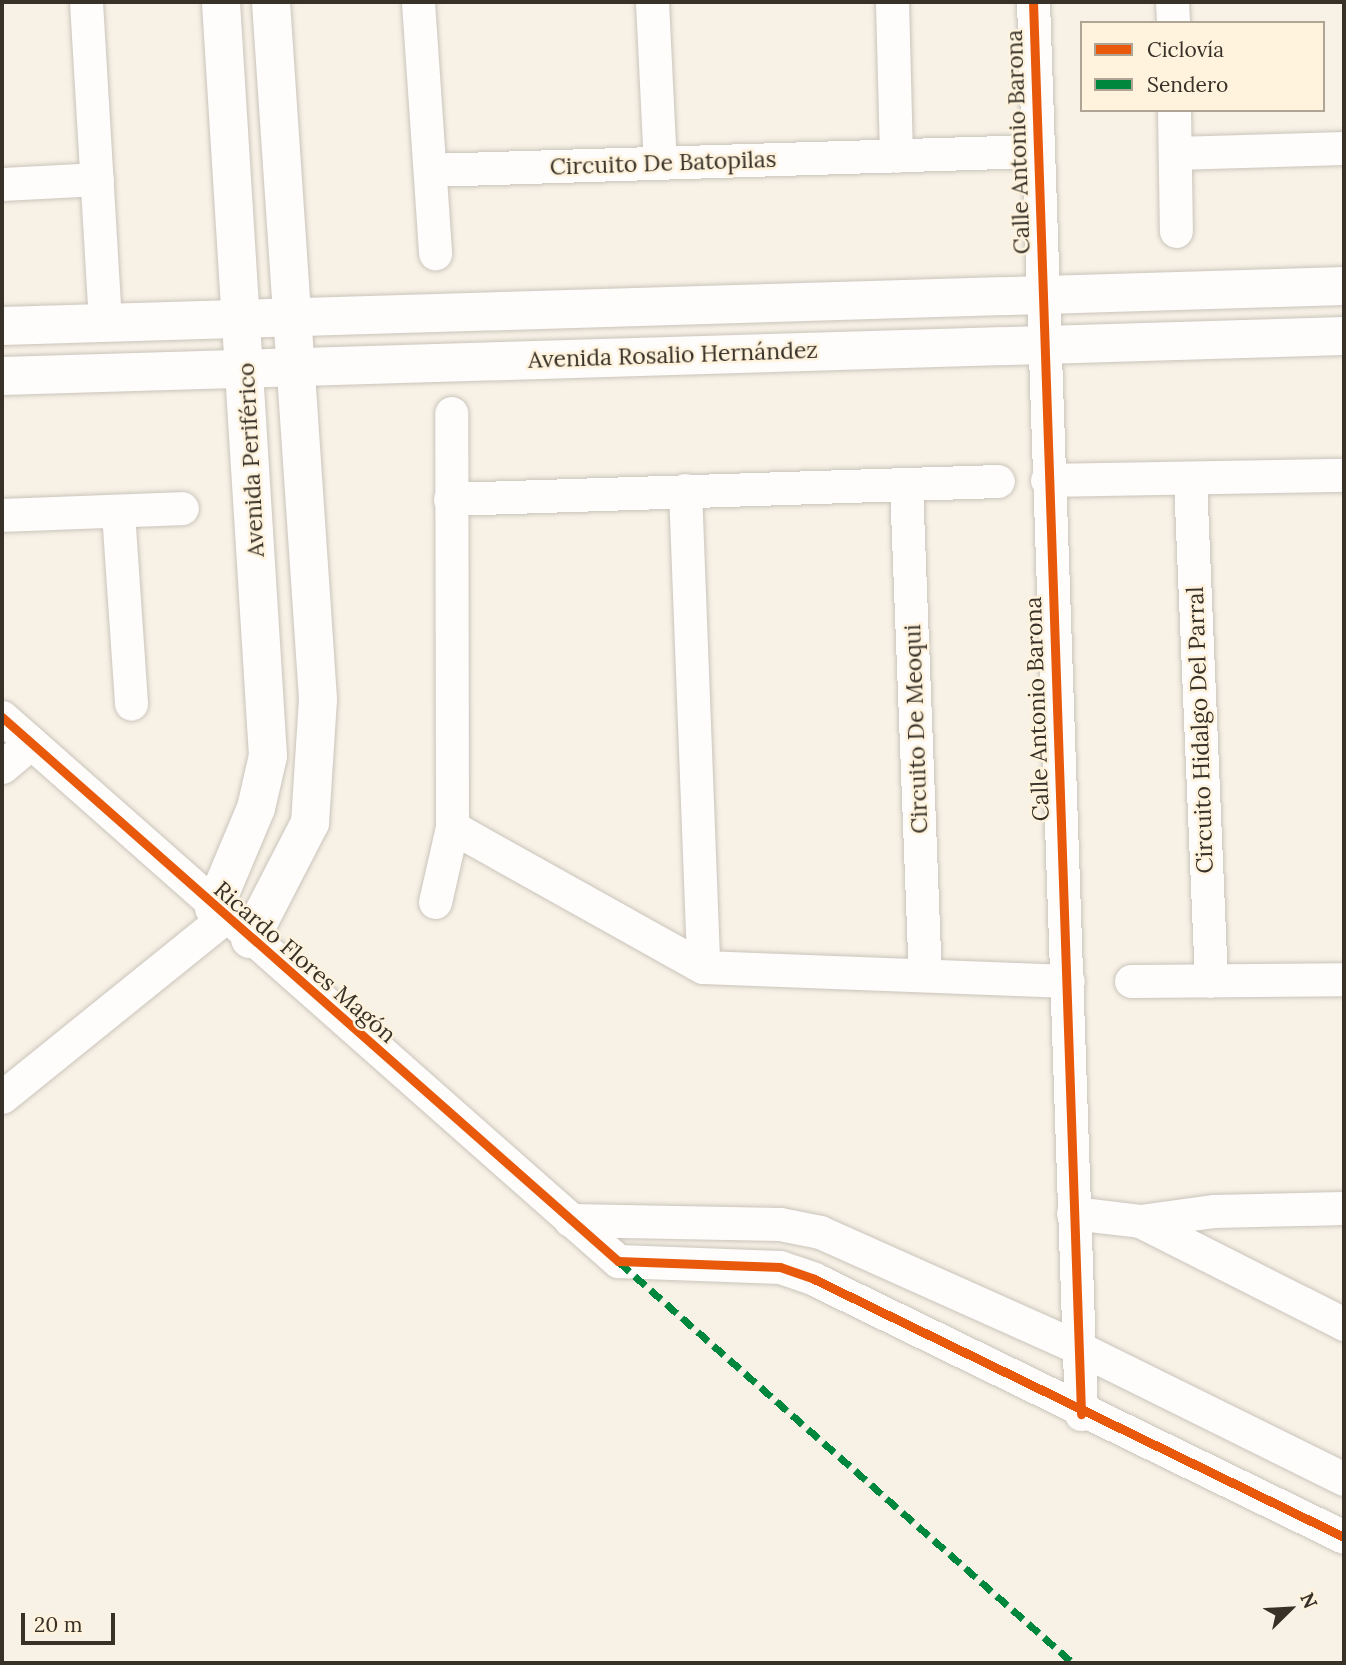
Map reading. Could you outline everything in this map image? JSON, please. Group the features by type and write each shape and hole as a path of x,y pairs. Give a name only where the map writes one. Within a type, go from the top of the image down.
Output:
{"street":[{"path":"86,2 105,323"},
{"name":"Avenida Periférico","path":"221,2 246,365 268,756 229,922"},
{"path":"2,1097 229,922 310,824 318,699 298,365 271,2"},
{"path":"418,2 435,253"},
{"path":"652,2 660,163"},
{"path":"892,2 896,156"},
{"name":"Calle Antonio Barona","path":"1033,2 1036,151 1046,344 1047,480 1068,981 1081,1414"},
{"path":"1172,2 1173,21"},
{"path":"1174,112 1176,231"},
{"path":"1175,153 1344,148"},
{"name":"Circuito De Batopilas","path":"430,170 1036,151"},
{"path":"2,184 97,180"},
{"path":"2,326 1043,291 1344,286"},
{"name":"Avenida Rosalio Hernández","path":"2,376 246,365 1344,336"},
{"path":"435,902 452,827 451,413"},
{"path":"1047,480 1190,480 1344,475"},
{"name":"Circuito Hidalgo Del Parral","path":"1190,480 1211,981"},
{"path":"450,499 998,481"},
{"name":"Circuito De Meoqui","path":"906,485 925,973"},
{"path":"685,490 703,967"},
{"path":"2,515 182,508"},
{"path":"118,512 131,704"},
{"name":"Ricardo Flores Magón","path":"2,717 229,922 618,1261 780,1267 1081,1414"},
{"path":"2,767 31,743"},
{"path":"452,827 703,967 925,973 1068,981"},
{"path":"1131,981 1344,979"},
{"path":"1073,1213 1140,1221 1214,1211 1344,1208"},
{"path":"570,1220 780,1224 820,1232 1077,1348 1344,1479"},
{"path":"1140,1221 1344,1324"},
{"path":"1081,1414 1344,1537"}],"marked path":[{"path":"619,1262 1073,1663"}],"cycle path":[{"path":"1033,2 1081,1414"},
{"path":"2,717 618,1261 780,1267 814,1279 1344,1537"}]}
